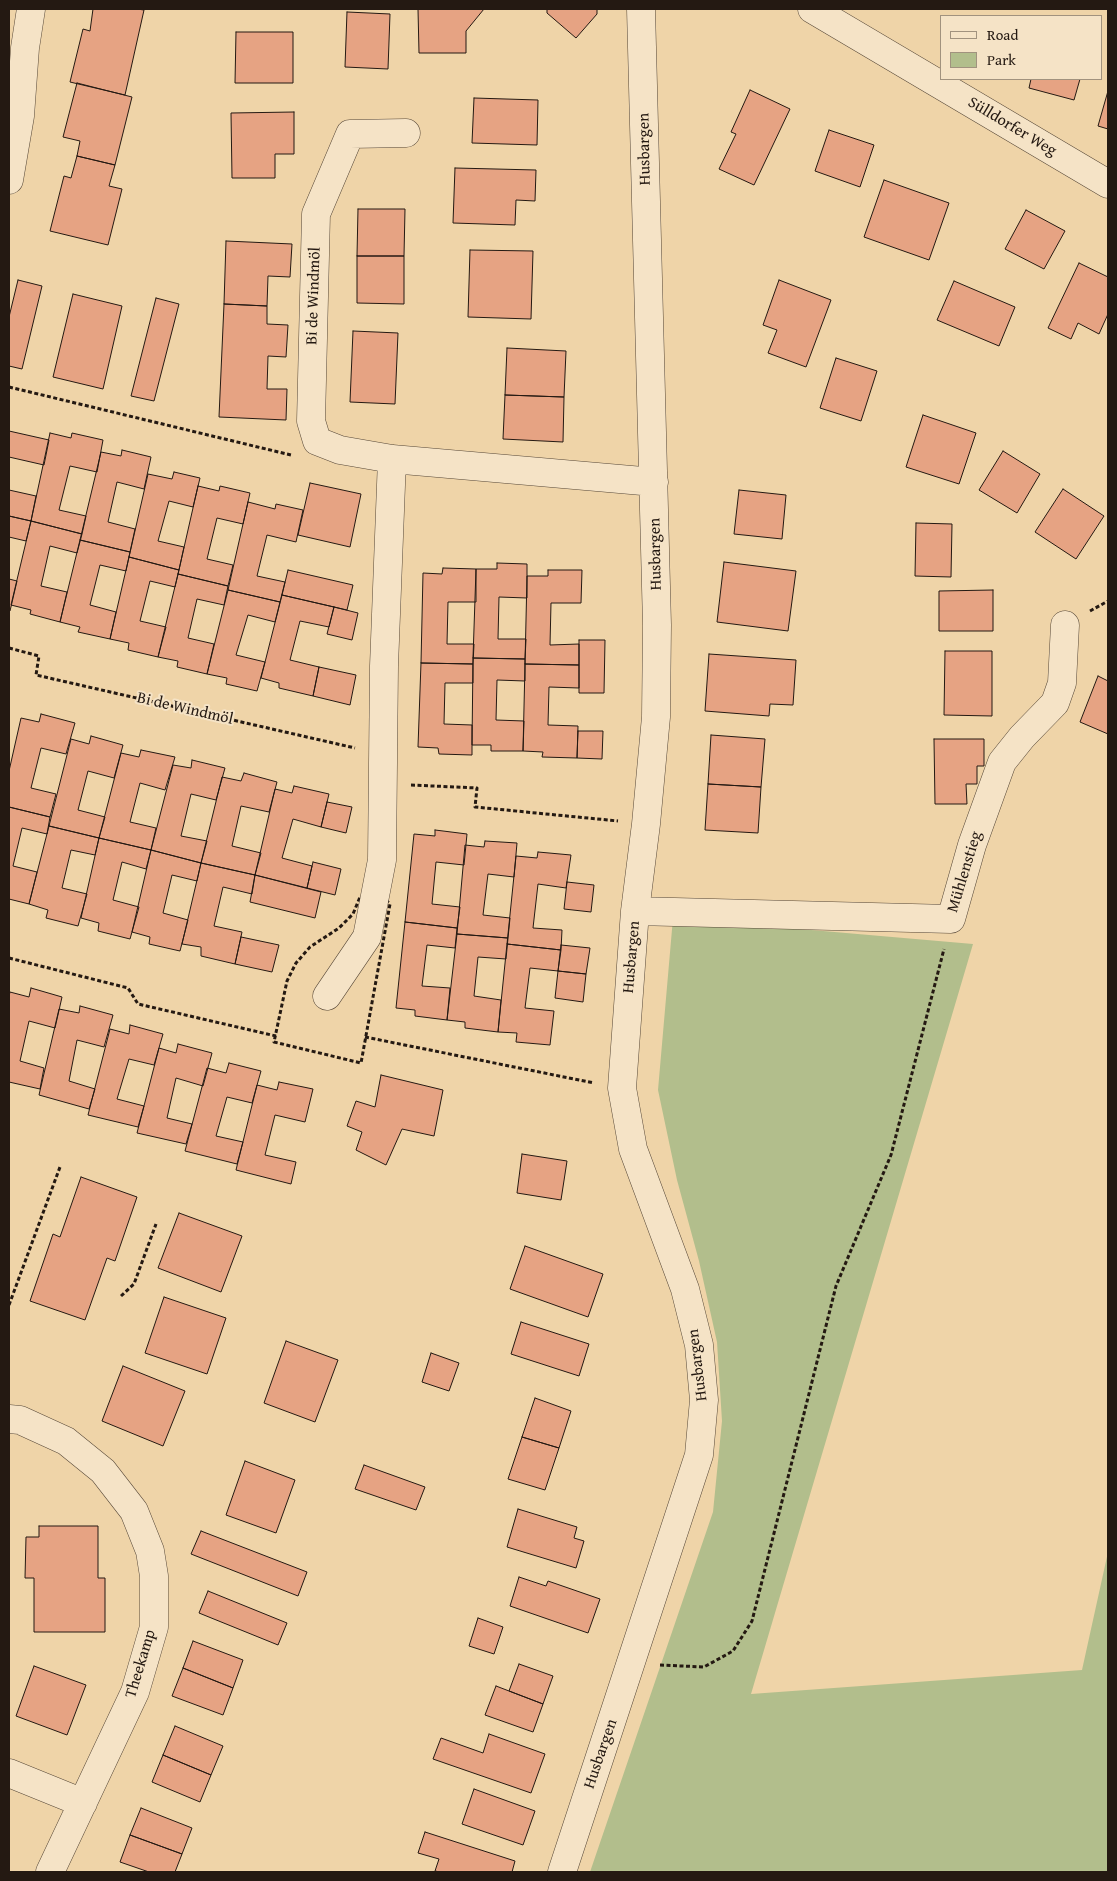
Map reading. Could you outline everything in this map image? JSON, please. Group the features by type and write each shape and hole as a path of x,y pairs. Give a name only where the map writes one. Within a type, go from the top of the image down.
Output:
{"street":[{"path":"9,180 20,116 30,9"},
{"name":"Husbargen","path":"562,1872 699,1456 704,1400 699,1345 685,1289 633,1149 622,1088 635,911 646,824 656,717 657,625 654,482 641,9"},
{"name":"Sülldorfer Weg","path":"812,9 1108,184"},
{"name":"Bi de Windmöl","path":"317,441 311,421 316,214 350,134 406,133"},
{"path":"317,441 340,450 392,459 654,482"},
{"path":"327,996 367,937 382,860 382,755 392,459"},
{"name":"Mühlenstieg","path":"635,911 951,919 972,845 1002,762 1022,737 1054,703 1062,683 1065,625"},
{"name":"Theekamp","path":"9,1419 20,1420 66,1441 103,1471 134,1511 150,1551 154,1576 154,1628 135,1692 50,1872"},
{"path":"9,1773 83,1803"}],"path":[{"path":"9,388 294,456 317,441"},
{"name":"Bi de Windmöl","path":"9,648 39,656 36,675 382,755"},
{"path":"382,784 477,788 474,807 646,824"},
{"path":"377,890 360,897 353,914 339,928 310,947 296,963 287,981 274,1042 361,1063 365,1037 622,1088"},
{"path":"632,1663 704,1667 733,1651 752,1621 836,1286 891,1155 951,919"},
{"path":"9,958 128,988 138,1004 276,1036"},
{"path":"9,1305 60,1167"},
{"path":"121,1296 134,1284 156,1224"}],"green space":[{"path":"673,918 973,944 751,1694 1082,1670 1108,1552 1108,1872 590,1872 713,1512 722,1421 717,1342 699,1261 677,1180 658,1090"}],"building":[{"path":"93,9 144,10 125,95 70,82 83,29 90,31"},
{"path":"418,9 484,9 466,31 466,53 419,53"},
{"path":"547,9 597,9 597,14 576,38 547,13"},
{"path":"347,12 390,14 388,69 345,67"},
{"path":"236,32 293,32 293,83 235,83"},
{"path":"1031,80 1080,80 1074,100 1029,88"},
{"path":"77,83 132,97 115,165 77,156 80,141 63,137"},
{"path":"750,90 790,109 754,185 719,169 736,134 731,132"},
{"path":"1108,91 1108,129 1098,126"},
{"path":"474,98 538,100 537,145 472,143"},
{"path":"294,112 294,154 275,154 275,178 232,178 231,113"},
{"path":"829,130 874,145 860,187 815,171"},
{"path":"77,156 115,165 109,186 122,189 108,245 50,231 64,176 71,178"},
{"path":"455,168 536,170 535,201 516,200 515,225 453,223"},
{"path":"884,180 949,203 929,260 864,237"},
{"path":"358,209 405,209 404,256 357,256"},
{"path":"1026,210 1065,231 1044,269 1005,249"},
{"path":"226,241 292,244 290,277 268,276 267,306 224,304"},
{"path":"470,250 533,251 531,319 468,317"},
{"path":"357,256 404,256 404,304 357,303"},
{"path":"1079,263 1108,277 1108,314 1099,334 1078,323 1071,339 1048,328"},
{"path":"18,280 42,286 22,369 9,366 9,317"},
{"path":"779,280 831,300 806,367 768,353 777,330 763,325"},
{"path":"954,281 1015,307 999,346 937,320"},
{"path":"73,294 122,306 103,389 53,377"},
{"path":"156,298 179,304 154,401 131,396"},
{"path":"224,304 267,306 267,324 288,325 286,357 268,356 267,389 287,389 286,420 219,417"},
{"path":"353,331 398,333 395,404 350,402"},
{"path":"507,348 566,351 564,397 505,395"},
{"path":"836,358 877,371 861,421 820,408"},
{"path":"505,395 564,397 563,442 503,439"},
{"path":"923,415 976,433 959,484 906,467"},
{"path":"9,431 49,440 44,465 9,457"},
{"path":"50,433 71,438 72,433 103,440 97,472 70,466 59,510 86,516 82,534 31,521"},
{"path":"122,450 151,457 144,489 117,482 108,522 135,529 130,552 80,540 101,452 121,456"},
{"path":"1003,451 1040,474 1017,513 979,490"},
{"path":"174,472 200,478 193,507 169,501 158,541 184,547 179,570 129,557 148,474 172,479"},
{"path":"310,483 361,494 350,547 298,535"},
{"path":"198,486 219,491 220,486 250,493 243,524 217,518 207,559 233,565 228,586 178,574"},
{"path":"1063,489 1104,516 1076,559 1035,532"},
{"path":"9,490 36,496 31,521 9,516"},
{"path":"739,490 786,495 782,539 734,534"},
{"path":"248,502 275,509 276,504 303,510 296,542 267,535 257,576 285,582 280,602 228,590"},
{"path":"9,516 31,521 26,541 9,537"},
{"path":"31,521 82,534 77,553 50,546 41,586 67,592 60,622 30,614 31,610 11,605"},
{"path":"916,523 952,524 951,577 915,576"},
{"path":"80,540 130,552 126,571 100,565 90,605 116,612 110,639 78,632 80,627 60,622"},
{"path":"129,557 179,570 175,587 150,581 140,621 166,627 158,657 128,650 129,643 110,639"},
{"path":"724,562 796,571 788,631 717,622"},
{"path":"497,563 527,564 527,598 499,597 498,639 526,639 525,659 473,658 476,569 497,569"},
{"path":"443,568 476,569 476,602 448,602 447,644 474,644 473,664 421,663 423,573 442,574"},
{"path":"288,570 353,585 347,610 282,595"},
{"path":"548,570 582,570 581,603 551,603 550,645 579,644 579,665 525,664 527,576 548,576"},
{"path":"178,574 228,586 224,605 197,599 188,638 214,644 207,674 177,667 178,661 158,657"},
{"path":"9,579 17,581 10,611 9,611"},
{"path":"228,590 280,602 275,622 248,615 236,655 265,662 257,691 226,684 227,678 207,674"},
{"path":"993,590 993,631 939,631 939,591"},
{"path":"282,595 334,607 329,627 300,621 290,660 319,667 313,696 279,688 279,683 261,678"},
{"path":"334,607 358,613 352,640 327,634"},
{"path":"579,640 605,640 604,693 579,693"},
{"path":"945,651 992,651 992,716 944,715"},
{"path":"709,654 796,660 793,705 770,704 769,716 705,711"},
{"path":"473,658 525,659 525,681 497,680 496,720 524,721 523,751 491,751 491,745 472,745"},
{"path":"421,663 473,664 473,683 445,683 444,724 472,725 472,755 439,754 438,748 418,747"},
{"path":"525,664 579,665 579,688 549,687 548,725 578,726 577,758 542,757 543,752 523,751"},
{"path":"319,667 356,675 350,705 313,696"},
{"path":"1098,676 1108,681 1108,734 1080,722"},
{"path":"41,714 75,723 66,754 41,748 31,788 56,794 50,817 9,807 9,771 21,718 39,722"},
{"path":"578,731 603,731 602,759 577,758"},
{"path":"711,735 765,739 761,787 708,784"},
{"path":"91,736 123,745 114,778 88,771 78,810 105,817 99,838 49,826 71,739 89,744"},
{"path":"934,739 984,739 984,766 977,766 977,784 966,784 967,804 935,804"},
{"path":"141,750 175,757 165,790 140,783 130,822 156,828 151,850 99,838 121,753 139,757"},
{"path":"192,760 225,768 216,800 191,794 181,836 207,841 201,863 151,850 173,765 191,768"},
{"path":"244,773 277,782 269,812 241,806 232,846 261,853 255,875 201,863 222,777 241,781"},
{"path":"708,784 761,787 758,833 705,830"},
{"path":"294,786 329,794 321,827 293,819 282,858 312,866 307,888 255,875 275,789 292,793"},
{"path":"327,802 352,807 346,833 321,827"},
{"path":"9,807 50,817 47,834 22,828 13,866 37,872 29,904 9,899"},
{"path":"49,826 99,838 95,855 71,850 62,888 87,894 78,926 46,918 48,910 29,904"},
{"path":"435,830 467,834 464,865 436,862 432,904 460,907 457,928 405,922 414,834 435,836"},
{"path":"99,838 151,850 146,869 122,862 113,900 139,907 130,939 98,931 99,923 81,918"},
{"path":"485,841 517,843 514,877 488,874 483,915 510,918 508,938 457,934 465,845 484,847"},
{"path":"151,850 201,863 197,881 172,875 163,913 188,920 180,951 149,944 150,937 132,932"},
{"path":"538,852 571,855 566,888 538,884 533,928 562,930 561,950 507,944 516,856 537,858"},
{"path":"313,862 341,869 335,895 307,888"},
{"path":"201,863 255,875 252,894 223,887 214,926 242,932 235,964 201,956 201,947 182,944"},
{"path":"255,875 321,892 315,918 250,902"},
{"path":"567,882 594,885 591,912 564,909"},
{"path":"405,922 457,928 455,948 427,945 422,986 450,988 447,1020 415,1016 415,1010 396,1008"},
{"path":"457,934 508,938 506,959 478,957 474,996 501,1000 498,1032 465,1028 465,1022 447,1020"},
{"path":"241,937 279,945 272,972 235,964"},
{"path":"507,944 561,950 558,971 530,968 525,1008 554,1011 550,1045 516,1042 517,1033 498,1032"},
{"path":"561,945 590,948 586,974 558,971"},
{"path":"558,971 586,974 583,1002 555,998"},
{"path":"31,988 62,997 55,1028 29,1021 20,1061 44,1068 40,1089 9,1082 9,996 10,992 29,997"},
{"path":"80,1006 113,1015 104,1047 77,1040 69,1081 95,1089 89,1109 39,1095 59,1009 79,1013"},
{"path":"130,1025 163,1034 154,1065 129,1059 117,1099 144,1106 138,1127 88,1115 110,1029 129,1034"},
{"path":"178,1044 212,1053 203,1086 176,1078 167,1118 192,1124 186,1144 137,1133 159,1048 176,1053"},
{"path":"229,1063 261,1071 252,1103 227,1097 216,1136 243,1142 237,1164 185,1151 207,1068 226,1073"},
{"path":"381,1075 443,1090 434,1136 402,1129 386,1165 356,1150 362,1132 347,1126 356,1101 375,1107"},
{"path":"279,1082 313,1089 305,1122 275,1115 265,1155 296,1162 291,1184 236,1170 257,1085 277,1090"},
{"path":"522,1154 567,1161 561,1200 517,1193"},
{"path":"81,1177 137,1197 115,1261 107,1258 85,1320 30,1301 53,1234 60,1237"},
{"path":"179,1213 242,1236 221,1292 158,1268"},
{"path":"525,1246 603,1274 588,1317 510,1289"},
{"path":"164,1297 226,1318 207,1374 145,1353"},
{"path":"521,1322 589,1344 579,1376 511,1354"},
{"path":"286,1341 338,1360 315,1422 264,1403"},
{"path":"431,1353 459,1363 449,1391 422,1382"},
{"path":"123,1366 185,1391 163,1446 102,1421"},
{"path":"535,1398 571,1411 559,1448 522,1437"},
{"path":"522,1437 559,1448 545,1490 508,1479"},
{"path":"245,1461 295,1480 276,1533 226,1515"},
{"path":"364,1465 425,1487 416,1510 355,1489"},
{"path":"518,1509 577,1527 574,1538 584,1541 576,1568 507,1547"},
{"path":"39,1526 98,1526 98,1578 105,1578 105,1632 34,1632 34,1578 25,1578 26,1537 39,1537"},
{"path":"201,1531 307,1572 298,1596 191,1554"},
{"path":"519,1577 546,1586 548,1581 600,1599 588,1633 510,1606"},
{"path":"208,1591 287,1623 278,1645 199,1613"},
{"path":"478,1618 503,1627 494,1654 469,1646"},
{"path":"193,1641 243,1660 233,1688 183,1668"},
{"path":"519,1664 553,1676 543,1704 509,1691"},
{"path":"34,1666 86,1685 67,1735 16,1716"},
{"path":"183,1668 233,1688 223,1715 172,1696"},
{"path":"496,1686 543,1704 533,1732 485,1715"},
{"path":"175,1726 223,1746 211,1775 163,1755"},
{"path":"489,1734 545,1754 531,1793 433,1759 441,1738 483,1753"},
{"path":"163,1755 211,1775 200,1802 152,1782"},
{"path":"474,1789 535,1811 523,1845 462,1824"},
{"path":"141,1808 192,1828 182,1854 130,1835"},
{"path":"425,1832 515,1861 512,1872 435,1871 439,1859 418,1853"},
{"path":"130,1835 182,1854 175,1872 149,1872 120,1862"}]}
